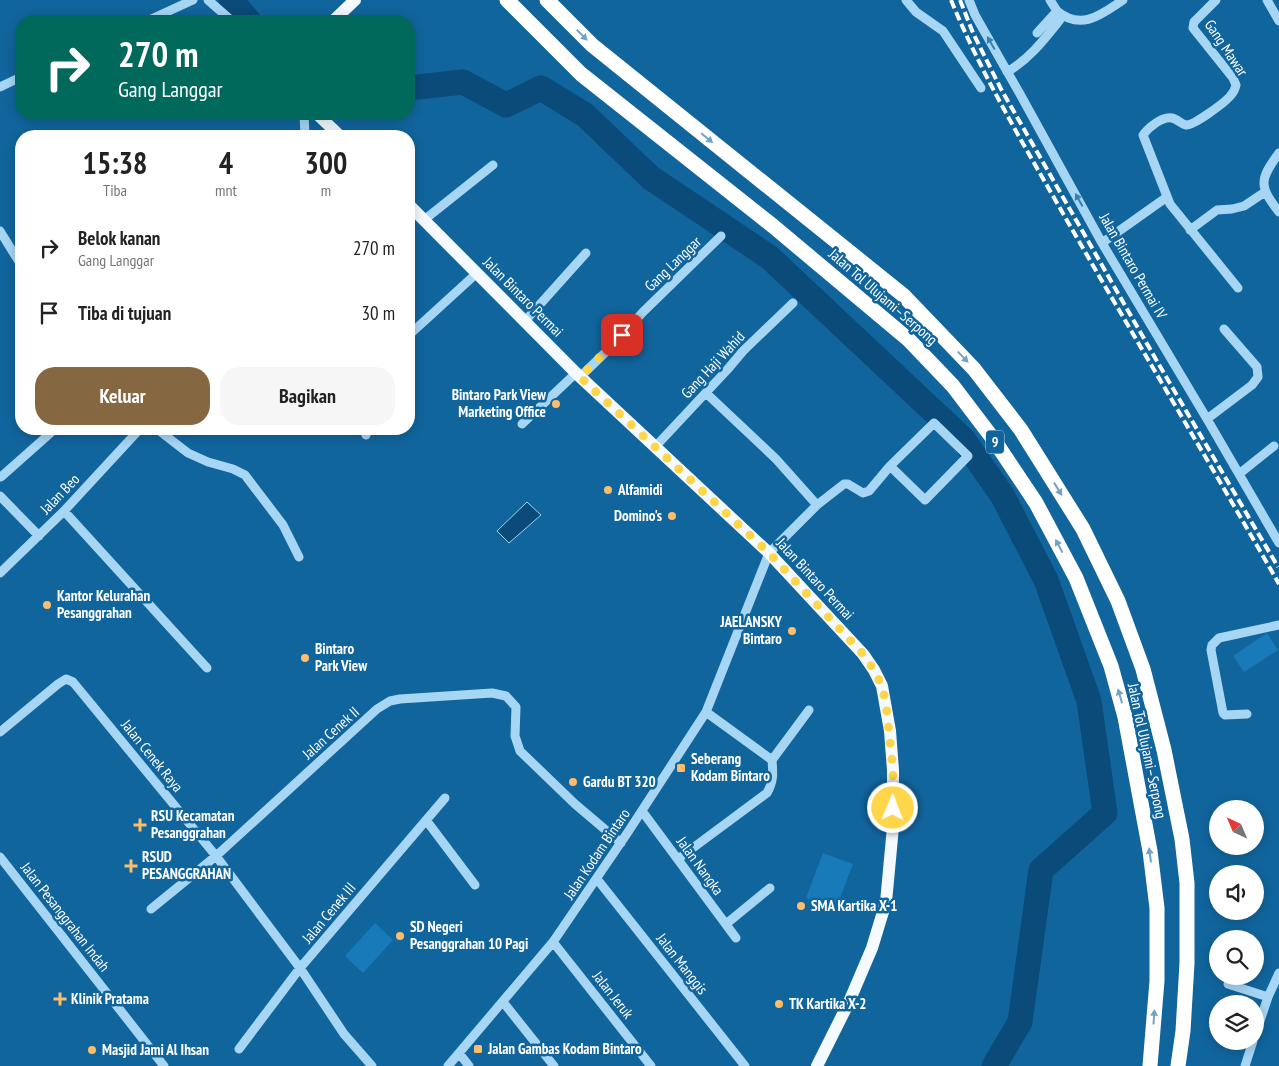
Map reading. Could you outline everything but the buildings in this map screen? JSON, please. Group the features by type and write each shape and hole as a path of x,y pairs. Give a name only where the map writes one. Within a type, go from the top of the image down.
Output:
{"highway":[{"name":"Jalan Tol Ulujami–Serpong","path":"547,0 592,45 902,296 974,369 1021,430 1084,529 1118,601 1142,669 1164,750 1182,838 1187,884 1187,964 1183,1030 1178,1066"},
{"name":"Jalan Tol Ulujami–Serpong","path":"508,1 582,74 773,226 909,340 953,386 994,440 1036,503 1076,578 1111,666 1126,717 1150,851 1157,908 1157,981 1150,1066"}],"main road":[{"path":"339,15 355,0"},
{"path":"323,120 334,130"},
{"name":"Jalan Bintaro Permai","path":"415,212 578,375 769,553 863,654 882,686 890,731 893,770 893,827 886,902 869,956 849,1002 817,1066"}],"street":[{"path":"160,15 193,0"},
{"path":"208,0 225,15"},
{"path":"906,0 916,12 943,31 981,88"},
{"name":"Jalan Bintaro Permai IV","path":"969,0 975,15 1102,243 1239,474 1276,529 1279,544"},
{"path":"1050,0 1060,14 1073,21 1084,21 1104,13 1123,0"},
{"name":"Gang Mawar","path":"1167,197 1143,135 1164,118 1171,118 1186,125 1194,123 1230,97 1236,85 1193,28 1194,22 1216,0"},
{"path":"1267,0 1279,21"},
{"path":"1008,72 1041,45 1060,14"},
{"path":"1037,33 1060,14"},
{"path":"0,87 15,80"},
{"path":"1279,153 1267,170 1264,179 1265,192 1279,212"},
{"path":"424,220 493,165"},
{"path":"1190,230 1217,210 1244,206 1265,192"},
{"path":"1102,243 1167,197 1178,216 1238,288"},
{"path":"0,231 15,255"},
{"name":"Gang Langgar","path":"522,424 615,343 643,312 722,236"},
{"path":"525,322 586,253"},
{"path":"415,330 477,273"},
{"name":"Gang Haji Wahid","path":"655,447 743,351 793,303"},
{"path":"1207,419 1252,384 1258,377 1257,367 1224,330"},
{"path":"706,393 776,459 818,505"},
{"path":"769,553 818,505 844,484 848,484 860,492 866,492 890,466 934,423 968,456 925,500 890,466"},
{"path":"1,477 48,435"},
{"name":"Jalan Beo","path":"0,573 64,511 134,435"},
{"path":"165,435 188,453 245,475 283,525 299,558"},
{"path":"1239,474 1274,446"},
{"path":"0,496 38,536"},
{"path":"64,511 207,668"},
{"name":"Jalan Kodam Bintaro","path":"448,1066 553,942 621,843 706,712 769,553"},
{"path":"1247,714 1224,714 1211,647 1219,638 1279,625"},
{"name":"Jalan Cenek Raya","path":"0,732 58,684 66,679 73,682 216,856 300,968 344,1034 372,1066"},
{"name":"Jalan Cenek II","path":"151,909 216,856 377,709 390,701 400,699 492,693 506,696 516,707 515,736 520,751 526,759 574,804 621,843"},
{"path":"678,859 767,793 774,778 772,760 809,710"},
{"path":"706,712 772,760"},
{"name":"Jalan Cenek III","path":"239,1049 300,968 445,798"},
{"name":"Jalan Nangka","path":"642,810 736,938"},
{"path":"426,820 475,885"},
{"name":"Jalan Pesanggrahan Indah","path":"0,857 164,1066"},
{"name":"Jalan Manggis","path":"597,879 745,1066"},
{"path":"726,924 770,888"},
{"name":"Jalan Jeruk","path":"553,942 651,1066"},
{"path":"1264,1010 1268,998 1276,986 1279,972"},
{"path":"1231,985 1268,998"},
{"path":"503,1002 554,1066"},
{"path":"1245,1066 1250,1050"},
{"path":"459,1053 469,1066"}],"shaded area":[{"path":"527,502 541,515 509,543 497,531"},
{"path":"1267,633 1278,650 1244,672 1233,656"},
{"path":"823,853 853,864 836,909 806,898"},
{"path":"375,923 393,940 363,973 345,956"}],"waterway":[{"path":"231,0 244,15"},
{"path":"415,87 463,82 506,105 541,88 585,115 651,178 769,257 963,439 1002,495 1046,580 1089,701 1105,813 1041,870 1020,1022 994,1066"}],"railway":[{"path":"951,0 991,86 1095,269 1279,584"},
{"path":"960,0 973,33 1001,89 1158,363 1278,567"}],"place":[{"name":"Bintaro Park View Marketing Office","path":"556,404"},
{"name":"Alfamidi","path":"608,490"},
{"name":"Domino's","path":"672,516"},
{"name":"Kantor Kelurahan Pesanggrahan","path":"47,605"},
{"name":"JAELANSKY Bintaro","path":"792,631"},
{"name":"Bintaro Park View","path":"305,658"},
{"name":"Seberang Kodam Bintaro","path":"681,768"},
{"name":"Gardu BT 320","path":"573,782"},
{"name":"RSU Kecamatan Pesanggrahan","path":"140,825"},
{"name":"RSUD PESANGGRAHAN","path":"131,866"},
{"name":"SMA Kartika X-1","path":"801,906"},
{"name":"SD Negeri Pesanggrahan 10 Pagi","path":"400,936"},
{"name":"Klinik Pratama","path":"60,999"},
{"name":"TK Kartika X-2","path":"779,1004"},
{"name":"Jalan Gambas Kodam Bintaro","path":"478,1049"},
{"name":"Masjid Jami Al Ihsan","path":"92,1050"}],"route":[{"path":"622,335 580,377 769,553 863,654 882,686 886,704 893,770 893,808"}]}
